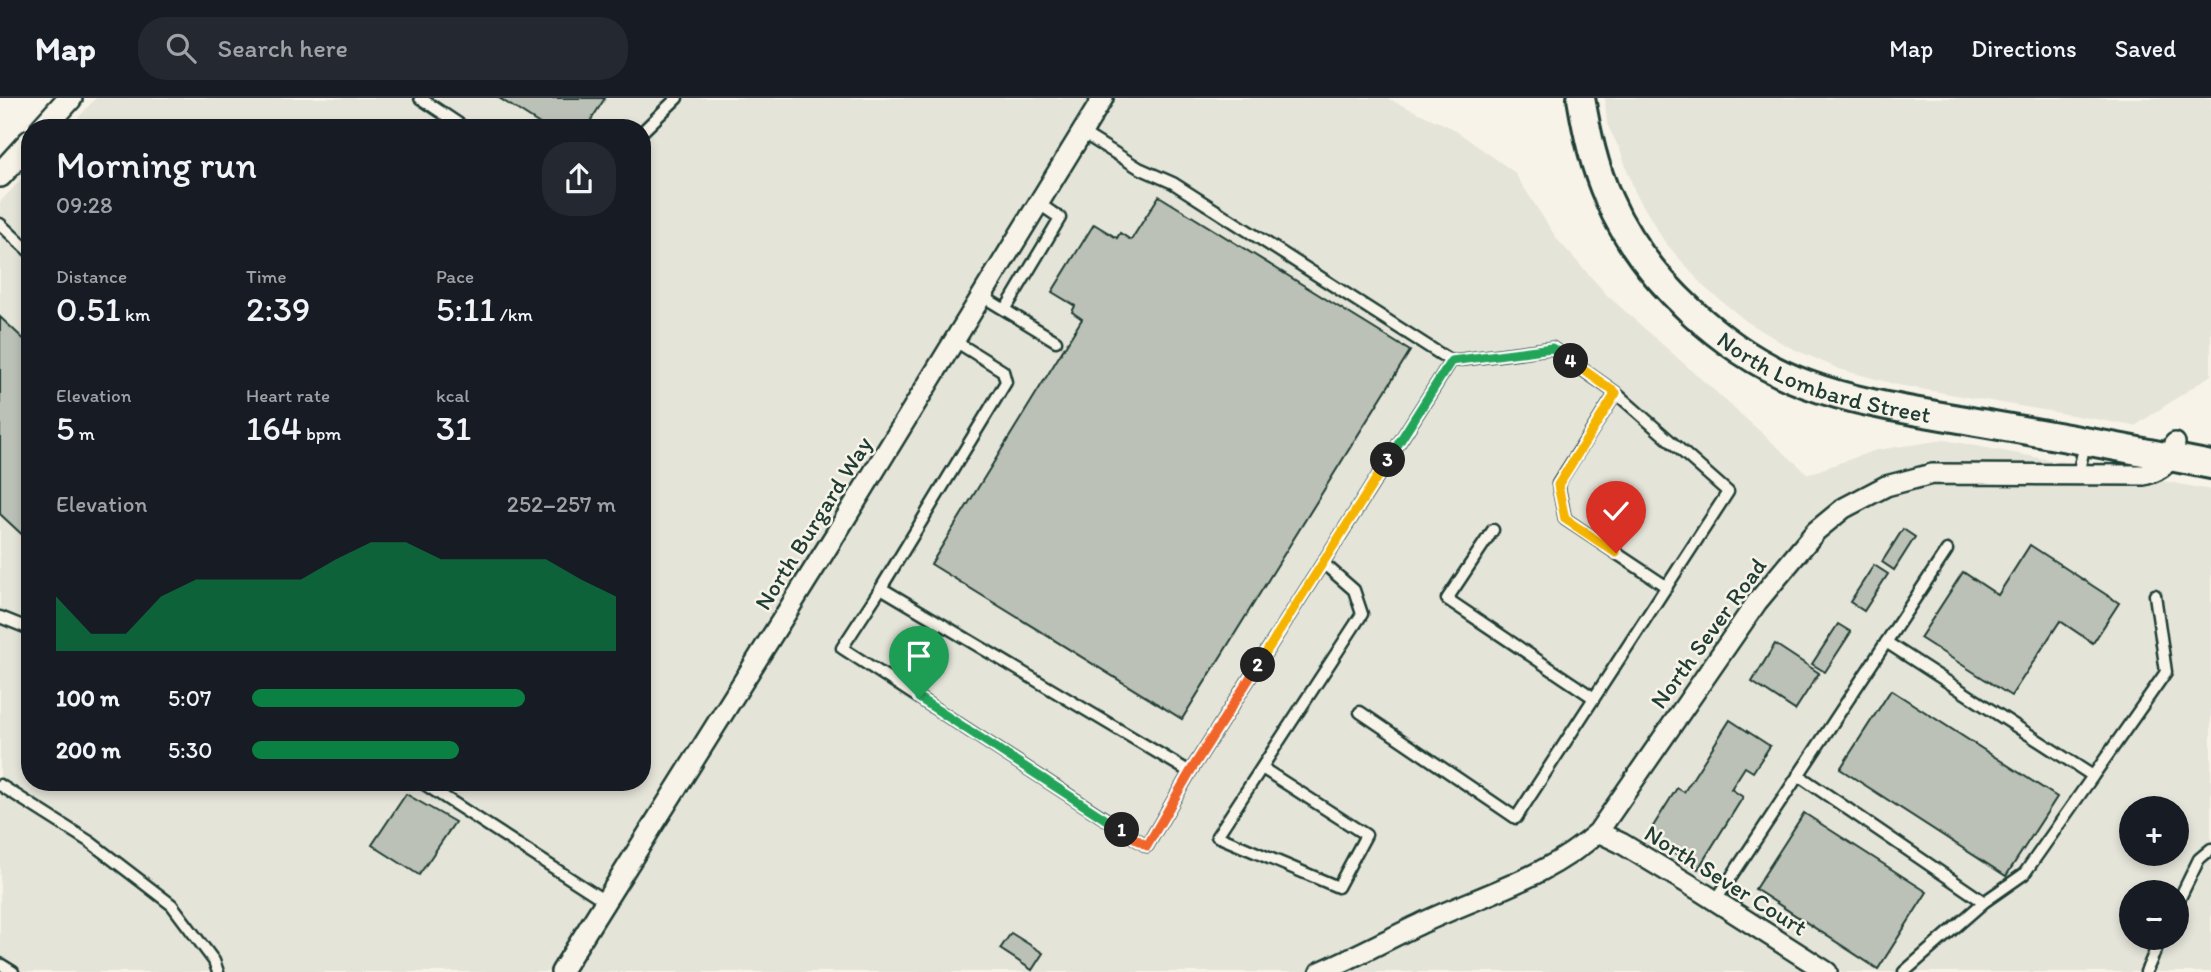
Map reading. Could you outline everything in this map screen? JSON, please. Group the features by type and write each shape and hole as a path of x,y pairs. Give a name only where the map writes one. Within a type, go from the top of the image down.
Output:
{"main road":[{"name":"North Lombard Street","path":"1581,98 1594,162 1622,225 1671,290 1707,326 1738,350 1802,383 1850,398 2085,441 2174,450 2211,465"}],"street":[{"path":"51,119 70,98"},
{"name":"North Burgard Way","path":"561,972 1103,98"},
{"path":"0,175 21,152"},
{"name":"North Sever Road","path":"1320,972 1421,923 1554,865 1571,855 1598,832 1756,602 1816,531 1844,508 1886,486 1932,474 2144,475 2163,467 2174,450"},
{"name":"North Sever Court","path":"1598,832 1716,900 1827,972"}],"lane":[{"path":"420,98 452,119"},
{"path":"651,123 677,98"},
{"path":"1081,132 1139,168 1173,183 1451,361 1552,348 1616,393 1728,492 1516,818 1360,712"},
{"path":"1004,310 1060,218 1038,203"},
{"path":"0,224 21,244"},
{"path":"982,296 1056,341"},
{"path":"954,341 1003,371 1006,382 842,648 1147,846 1190,772 1451,361"},
{"path":"1616,393 1558,485 1565,519 1667,587"},
{"path":"2078,474 2085,441"},
{"path":"1493,530 1447,599 1594,698"},
{"path":"1716,900 1947,550"},
{"path":"1262,768 1366,835 1338,887 1217,836 1362,614 1354,590 1323,563"},
{"path":"881,588 1190,772"},
{"path":"1904,972 1984,902 2024,874 2166,672 2155,595"},
{"path":"0,617 21,625"},
{"path":"1886,642 2093,776"},
{"path":"1798,775 1984,902"},
{"path":"0,785 90,842 172,905 214,961 218,972"},
{"path":"435,791 605,901"},
{"path":"2189,880 2199,859 2211,849"},
{"path":"2146,972 2156,950"},
{"path":"0,964 13,972"}],"shaded area":[{"path":"96,98 1386,98 1452,128 1514,172 1557,239 1608,296 1808,474 1876,450 1944,440 2211,490 2211,972 0,972 0,202 21,180 21,791 651,791 651,119 77,119"},
{"path":"1605,98 2211,98 2211,375 2135,426 1898,385 1839,369 1787,346 1746,321 1704,287 1664,241 1635,192 1620,150 1607,124"}],"building":[{"path":"499,98 605,98 592,119 532,119"},
{"path":"1159,196 1410,351 1182,719 931,564 1082,319 1072,312 1075,306 1052,292 1094,224 1117,238 1120,233 1131,240"},
{"path":"0,317 21,337 21,534 0,514"},
{"path":"1903,529 1915,537 1894,570 1882,562"},
{"path":"2030,545 2119,603 2093,643 2060,621 2011,696 1920,638 1963,572 1998,595"},
{"path":"1874,565 1888,574 1864,611 1850,602"},
{"path":"1838,624 1851,632 1825,672 1812,664"},
{"path":"1775,644 1819,673 1795,710 1752,682"},
{"path":"1891,690 2057,797 2006,876 1840,769"},
{"path":"1730,720 1770,746 1753,772 1745,767 1731,789 1743,797 1698,869 1647,836 1677,788 1684,792"},
{"path":"406,794 455,822 419,875 372,845"},
{"path":"1804,813 1927,892 1878,969 1755,889"},
{"path":"1011,933 1043,953 1032,970 1000,949"}],"route":[{"path":"919,698 1147,846 1190,772 1451,361 1552,348 1616,393 1558,485 1565,519 1616,553"}]}
